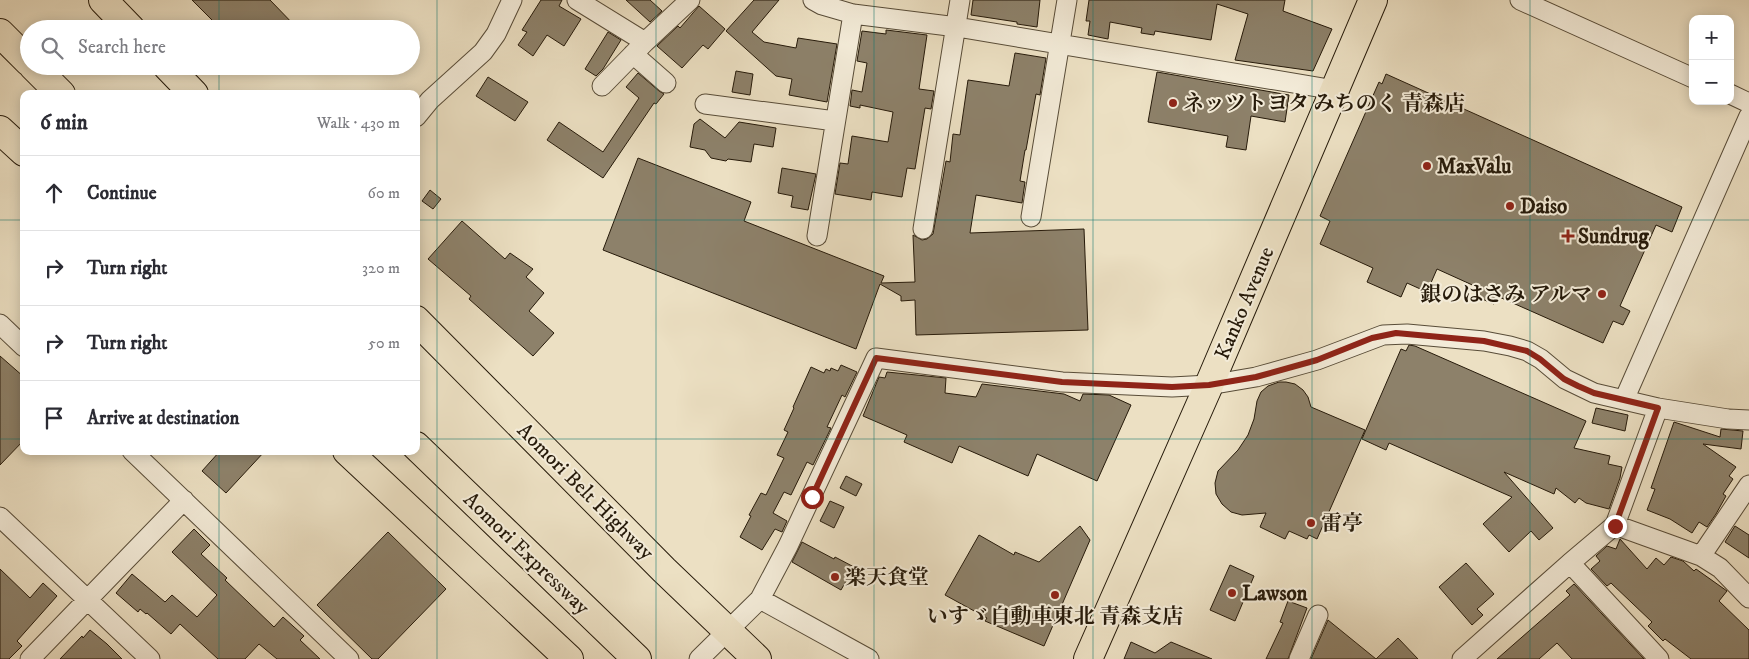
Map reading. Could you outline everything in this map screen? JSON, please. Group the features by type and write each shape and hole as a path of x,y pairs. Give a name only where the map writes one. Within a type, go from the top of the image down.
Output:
{"highway":[{"path":"103,0 122,20"},
{"name":"Kanko Avenue","path":"1088,659 1209,385 1373,0"},
{"path":"0,33 20,53"},
{"path":"42,75 57,90"},
{"path":"176,75 190,90"},
{"path":"0,130 20,148"},
{"name":"Aomori Belt Highway","path":"420,324 664,570 757,659"},
{"name":"Aomori Expressway","path":"420,450 637,659"},
{"path":"352,455 569,659"}],"street":[{"path":"420,112 430,100 483,52 496,34 512,0"},
{"path":"577,0 639,48 666,83"},
{"path":"602,86 690,0"},
{"path":"813,0 822,5 853,14 957,27 1335,90"},
{"path":"923,229 960,0"},
{"path":"1031,217 1067,0"},
{"path":"1520,0 1689,76"},
{"path":"818,236 853,14"},
{"path":"1734,96 1749,103"},
{"path":"706,104 835,121"},
{"path":"1624,400 1749,116"},
{"path":"0,324 20,343"},
{"path":"699,659 760,600 792,538 876,358 1062,382 1172,387 1238,381 1317,360 1372,338 1396,333 1484,341 1510,346 1527,351 1564,379 1594,393 1658,408 1728,419 1749,420"},
{"path":"1462,659 1570,563 1615,526 1658,408"},
{"path":"136,455 349,659"},
{"path":"1701,556 1749,485"},
{"path":"30,659 184,500"},
{"path":"0,517 150,659"},
{"path":"1615,526 1701,556 1720,568 1749,598"},
{"path":"1570,563 1659,659"},
{"path":"760,600 869,659"},
{"path":"1299,659 1318,615"}],"building":[{"path":"192,0 270,0 289,20 212,20"},
{"path":"541,0 562,0 559,6 581,19 564,46 547,35 533,56 518,45 527,32 522,30"},
{"path":"626,0 650,0 662,11 650,22"},
{"path":"754,0 779,0 752,32 764,42 796,48 798,38 837,44 827,102 789,95 792,79 776,76 726,31"},
{"path":"973,0 1040,0 1037,27 971,15"},
{"path":"1089,0 1285,0 1283,11 1332,29 1313,71 1235,60 1248,14 1217,4 1211,40 1155,31 1154,35 1141,33 1142,28 1110,22 1108,39 1088,35 1090,21 1086,21"},
{"path":"699,6 725,29 708,49 703,45 682,68 657,46 678,26 680,28"},
{"path":"886,30 927,35 919,89 934,91 931,109 925,108 915,169 907,168 902,197 872,192 871,200 835,194 840,163 848,164 852,136 888,142 893,112 860,105 860,108 850,106 852,90 862,92 867,63 857,61 862,31 886,34"},
{"path":"608,32 621,40 603,69 596,76 585,69"},
{"path":"1015,53 1046,58 1040,95 1036,94 1025,150 1020,181 1025,182 1022,203 976,195 970,233 1084,229 1088,330 916,335 915,300 901,301 901,296 880,284 856,349 603,250 638,158 751,202 744,221 884,276 881,283 915,282 913,235 922,240 927,239 933,234 946,161 950,162 953,134 960,135 968,80 1009,86"},
{"path":"736,71 753,74 750,95 732,92"},
{"path":"1157,72 1289,95 1285,122 1251,116 1246,150 1226,147 1228,136 1148,122"},
{"path":"638,73 664,94 656,104 654,103 603,178 547,140 559,122 603,152 639,98 626,87"},
{"path":"1386,74 1682,207 1672,232 1656,225 1620,306 1630,311 1623,325 1613,321 1603,343 1497,296 1494,304 1475,296 1479,288 1437,269 1427,292 1407,283 1401,297 1367,282 1373,268 1320,244 1330,221 1320,216 1379,82 1382,84"},
{"path":"488,77 528,102 515,121 476,96"},
{"path":"700,119 725,138 739,122 776,128 773,147 754,144 751,162 711,158 705,150 690,147 694,124"},
{"path":"782,168 816,174 808,210 791,207 793,196 778,193"},
{"path":"430,190 441,199 433,209 422,201"},
{"path":"462,221 505,259 510,253 533,269 526,277 544,293 529,311 554,333 533,356 469,299 471,296 428,259"},
{"path":"1409,345 1586,421 1574,448 1610,456 1608,464 1622,467 1609,509 1586,503 1579,498 1575,503 1556,488 1554,494 1504,472 1553,528 1539,540 1531,531 1509,552 1483,524 1512,497 1389,443 1386,450 1362,439 1401,349 1406,351"},
{"path":"0,356 20,374 20,444 0,465"},
{"path":"841,365 857,372 845,397 842,395 827,427 831,428 813,465 807,462 791,495 784,492 773,513 787,521 782,532 775,529 762,550 740,537 761,493 766,495 784,458 777,455 788,432 784,430 793,407 811,367 824,373 826,369 830,371 831,368 838,371"},
{"path":"887,372 946,378 945,393 976,397 982,384 1064,394 1080,401 1083,394 1109,395 1131,405 1097,481 1037,454 1028,476 959,446 952,463 904,442 907,435 863,416 879,377 885,378"},
{"path":"1279,382 1295,384 1303,390 1308,397 1311,407 1365,430 1317,539 1309,535 1307,539 1289,531 1285,539 1260,527 1266,513 1242,515 1231,512 1222,504 1216,494 1215,483 1218,471 1238,450 1248,435 1261,392 1268,386"},
{"path":"1596,408 1628,415 1625,431 1592,423"},
{"path":"1674,422 1720,437 1721,429 1743,431 1741,449 1703,444 1736,467 1729,476 1733,479 1723,494 1726,496 1716,514 1707,527 1699,522 1692,533 1670,519 1647,510 1655,489 1651,488"},
{"path":"216,455 261,455 226,493 202,471"},
{"path":"846,476 862,484 856,496 840,488"},
{"path":"830,501 844,507 834,528 820,521"},
{"path":"1080,526 1090,540 1044,646 985,621 987,618 945,595 979,535 1014,555 1015,552 1039,562"},
{"path":"1735,526 1749,535 1749,558 1725,542"},
{"path":"194,529 210,545 201,554 227,578 225,580 274,627 283,617 304,636 300,640 320,659 277,659 259,644 245,659 218,659 180,624 171,634 147,613 140,609 138,612 116,593 132,574 165,602 172,595 197,617 217,595 172,552"},
{"path":"388,532 446,589 378,659 372,659 317,605"},
{"path":"1620,539 1647,569 1656,558 1664,565 1671,557 1683,561 1694,571 1696,569 1727,591 1719,601 1749,630 1749,659 1691,659 1665,639 1663,641 1648,626 1652,622 1611,583 1607,586 1591,569 1600,561 1596,556 1607,546 1616,549"},
{"path":"802,542 854,567 841,590 792,562"},
{"path":"1466,563 1494,594 1477,609 1483,615 1472,625 1439,587"},
{"name":"Lawson","path":"1230,565 1254,576 1235,621 1210,610"},
{"path":"0,569 30,598 43,583 57,596 17,641 22,646 9,659 0,659"},
{"path":"1574,584 1644,659 1572,659 1557,643 1539,659 1497,659 1570,595 1566,591"},
{"path":"1288,601 1307,608 1288,659 1266,659 1283,623 1280,622"},
{"path":"1328,620 1376,659 1311,659"},
{"path":"90,630 107,644 122,659 60,659"},
{"path":"1398,638 1418,659 1376,659"},
{"path":"1131,642 1155,653 1171,642 1212,659 1124,659"}],"place":[{"name":"ネッツトヨタ みちのく 青森店","path":"1173,103"},
{"name":"MaxValu","path":"1427,166"},
{"name":"Daiso","path":"1510,206"},
{"name":"Sundrug","path":"1568,236"},
{"name":"銀のはさみ アルマ","path":"1602,294"},
{"name":"雷亭","path":"1311,523"},
{"name":"楽天食堂","path":"835,577"},
{"name":"Lawson","path":"1232,593"},
{"name":"いすゞ自動車東北 青森支店","path":"1055,595"}],"route":[{"path":"812,497 876,358 1062,382 1172,387 1209,385 1256,377 1317,360 1372,338 1396,333 1484,341 1510,346 1527,351 1564,379 1594,393 1658,408 1615,526"}]}
